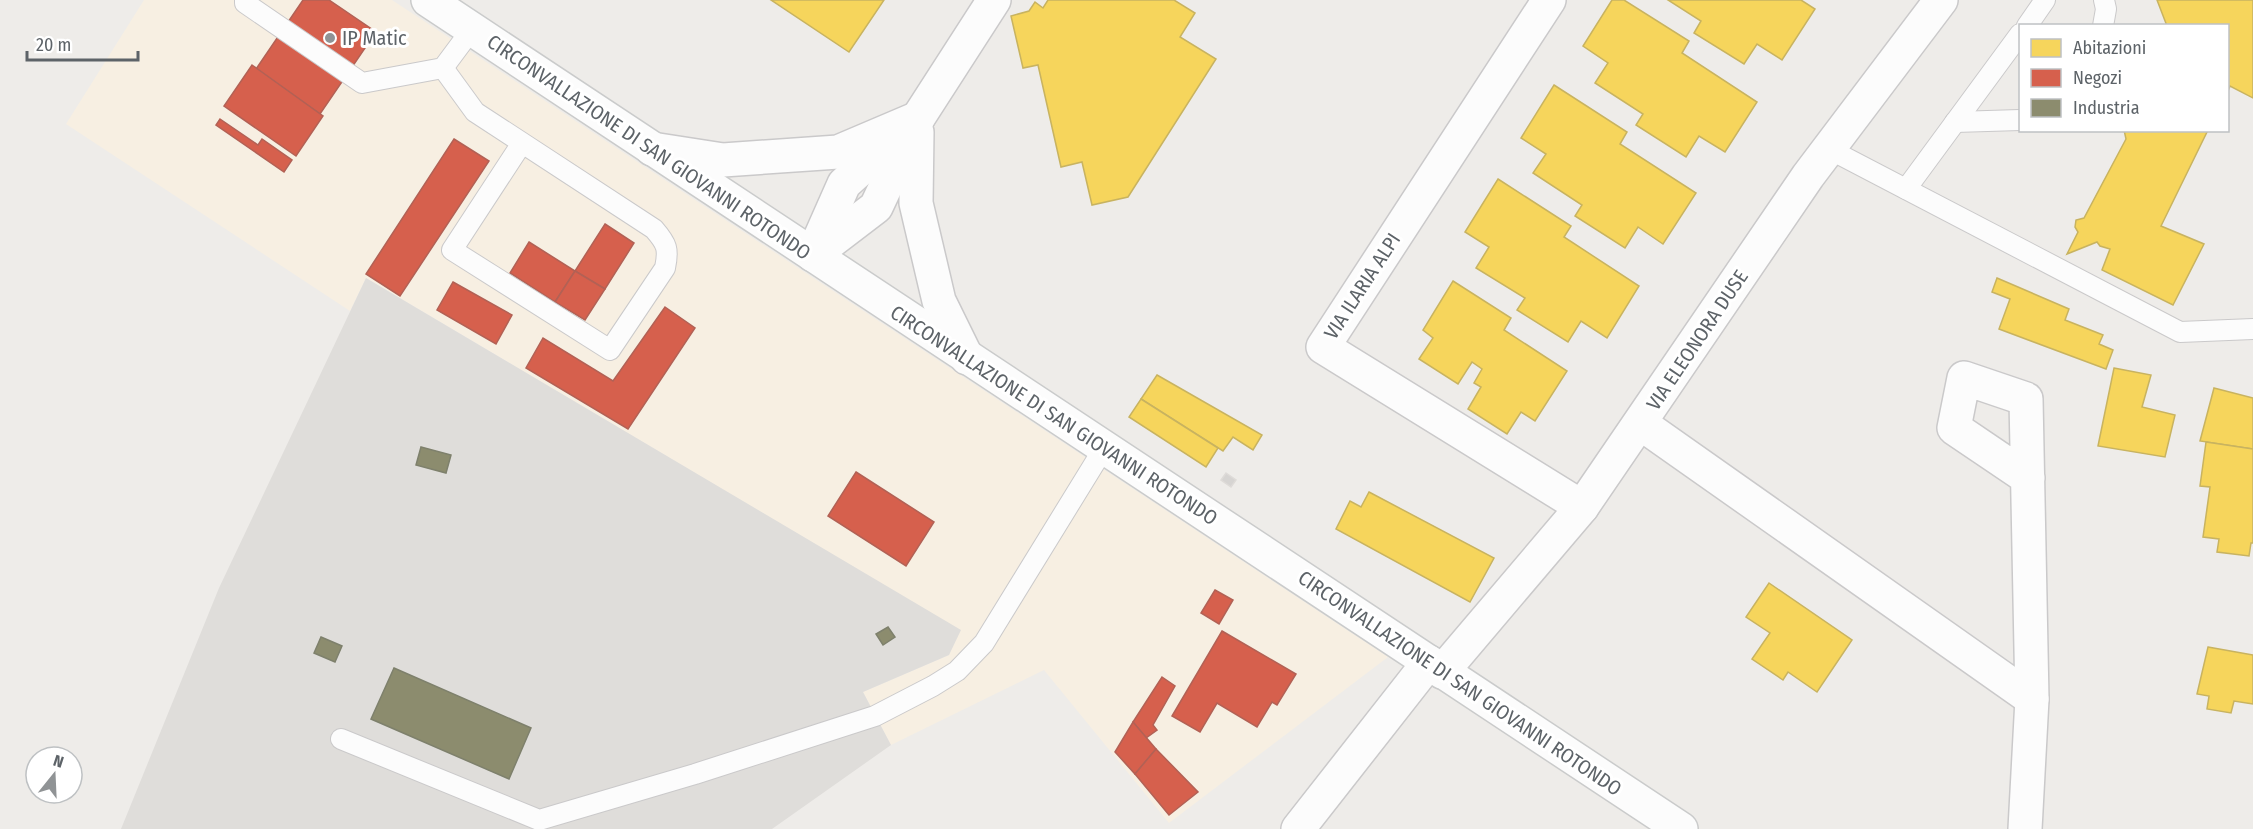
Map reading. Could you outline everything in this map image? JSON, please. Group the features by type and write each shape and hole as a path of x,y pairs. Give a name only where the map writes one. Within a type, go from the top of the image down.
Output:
{"street":[{"name":"CIRCONVALLAZIONE DI SAN GIOVANNI ROTONDO","path":"428,0 1681,829"},
{"path":"813,255 844,184 918,118 994,0"},
{"name":"VIA ILARIA ALPI","path":"1549,0 1323,347 1582,507"},
{"name":"VIA ELEONORA DUSE","path":"1298,829 1436,667 1582,507 1829,149 1941,0"},
{"path":"652,149 723,160 838,152 918,118"},
{"path":"918,118 916,203 939,301 967,358"},
{"path":"1640,423 2032,699"},
{"path":"2025,829 2032,699 2028,478"}],"lane":[{"path":"245,0 245,3 362,83 443,68 472,29"},
{"path":"2027,24 2045,0"},
{"path":"2103,24 2106,9 2104,0"},
{"path":"1906,189 2019,35"},
{"path":"443,68 475,112 522,142 654,229 665,241 668,255 665,268 610,350 452,250 522,142"},
{"path":"1955,122 2019,120"},
{"path":"1829,149 2181,332 2253,329"},
{"path":"341,739 538,820 694,774 875,716 957,671 984,643 1104,448"}],"shaded area":[{"path":"144,0 392,0 1388,657 1169,823 1044,670 891,745 863,692 949,655 960,630 366,278 350,311 66,124"},
{"path":"366,278 961,630 949,655 863,692 891,745 772,829 121,829 219,588"}],"building: Abitazioni":[{"path":"771,0 884,0 849,52"},
{"path":"1048,0 1174,0 1195,13 1180,37 1216,59 1128,197 1092,205 1082,162 1061,167 1038,65 1023,68 1011,16 1029,11 1035,2 1043,8"},
{"path":"1612,0 1624,0 1689,41 1682,53 1757,102 1725,152 1699,136 1686,157 1636,125 1643,114 1595,83 1608,63 1583,46"},
{"path":"1668,0 1801,0 1815,9 1782,60 1757,44 1744,64 1694,33 1701,21"},
{"path":"2157,0 2253,0 2253,98 2230,86 2229,88 2229,24 2166,24"},
{"path":"1554,85 1627,132 1620,144 1696,193 1663,244 1638,227 1625,248 1575,216 1582,205 1533,173 1546,154 1521,138"},
{"path":"2124,132 2207,132 2161,226 2204,244 2173,305 2102,270 2110,249 2100,246 2097,242 2067,254 2078,232 2075,227 2076,220 2084,218 2126,139"},
{"path":"1498,179 1571,226 1564,237 1639,286 1607,338 1581,321 1568,342 1517,310 1525,298 1476,268 1489,247 1465,232"},
{"path":"1997,278 2069,309 2065,320 2103,335 2099,344 2113,350 2106,369 1999,329 2010,299 1992,292"},
{"path":"1453,281 1511,318 1504,330 1567,371 1535,421 1521,412 1507,434 1468,409 1481,387 1474,383 1482,369 1472,362 1458,384 1419,359 1433,338 1423,330"},
{"path":"2114,368 2151,375 2142,407 2175,415 2165,457 2098,446"},
{"path":"1157,375 1262,435 1253,450 1233,437 1223,451 1141,399"},
{"path":"2214,388 2253,398 2253,449 2200,441"},
{"path":"1141,399 1218,448 1206,467 1129,417"},
{"path":"2206,442 2253,449 2253,543 2251,543 2249,556 2217,552 2219,539 2203,537 2210,487 2200,486"},
{"path":"1369,492 1494,558 1470,602 1336,529 1350,501 1361,507"},
{"path":"1769,583 1852,640 1817,692 1788,672 1783,680 1752,659 1770,633 1746,617"},
{"path":"2208,647 2253,655 2253,704 2234,701 2231,713 2207,709 2209,696 2197,694"}],"building: Negozi":[{"path":"303,0 329,0 376,32 320,114 256,69"},
{"path":"252,65 323,116 296,156 224,106"},
{"path":"220,119 258,145 262,139 292,160 284,172 216,125"},
{"path":"454,139 489,161 400,296 366,274"},
{"path":"605,224 634,243 605,289 575,271"},
{"path":"529,242 575,271 555,302 510,273"},
{"path":"575,271 605,289 585,320 555,302"},
{"path":"453,282 512,315 496,344 437,310"},
{"path":"665,307 695,328 628,429 526,368 543,338 613,381"},
{"path":"856,472 934,522 906,566 828,516"},
{"path":"1215,590 1233,600 1219,624 1201,613"},
{"path":"1222,631 1296,674 1277,705 1272,702 1257,727 1217,703 1200,732 1172,716"},
{"path":"1162,677 1175,686 1153,725 1157,730 1146,738 1133,722"},
{"path":"1133,722 1156,749 1135,774 1115,752"},
{"path":"1156,749 1198,792 1169,815 1135,774"}],"building: Industria":[{"path":"421,447 451,455 446,473 416,465"},
{"path":"888,627 895,637 883,645 876,634"},
{"path":"321,637 342,646 335,662 314,653"},
{"path":"394,668 531,728 509,779 371,719"}],"building: Altro":[{"path":"1226,473 1236,480 1231,487 1221,480"}],"place":[{"name":"IP Matic","path":"330,38"}]}
